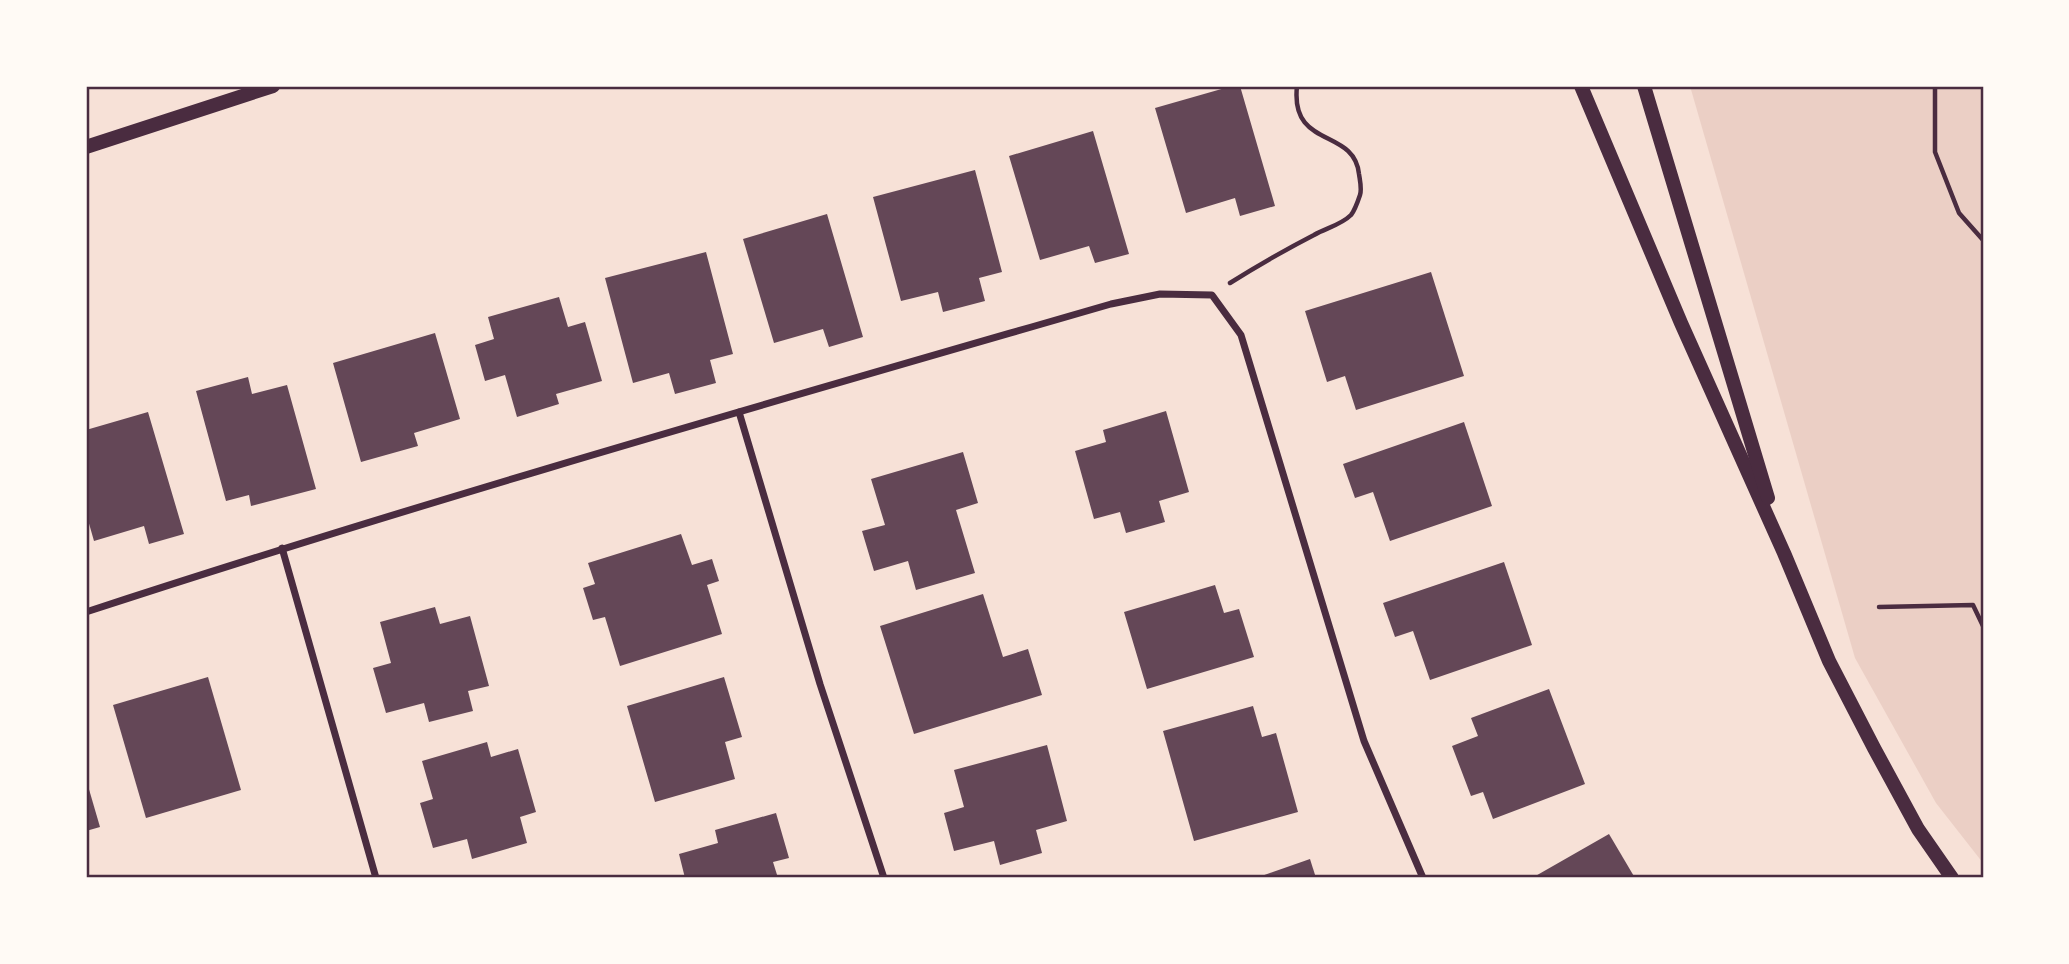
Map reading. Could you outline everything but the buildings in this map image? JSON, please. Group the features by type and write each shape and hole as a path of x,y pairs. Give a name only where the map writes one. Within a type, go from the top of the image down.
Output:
{"main road":[{"path":"86,147 273,86"},
{"path":"1581,86 1829,661 1919,829 1952,878"},
{"path":"1644,86 1784,553"}],"street":[{"path":"86,611 282,548 1111,304 1160,294 1212,295 1241,335 1364,741 1423,878"},
{"path":"739,412 820,684 884,878"},
{"path":"282,548 376,878"}],"path":[{"path":"1212,295 1268,259 1336,225 1353,213 1361,192 1358,167 1349,152 1332,139 1311,131 1299,116 1295,100 1297,86"},
{"path":"1935,86 1935,152 1959,213 1983,240"},
{"path":"1880,607 1973,605 1983,626"}],"shaded area":[{"path":"1690,86 1983,86 1983,863 1936,803 1855,658"}]}
